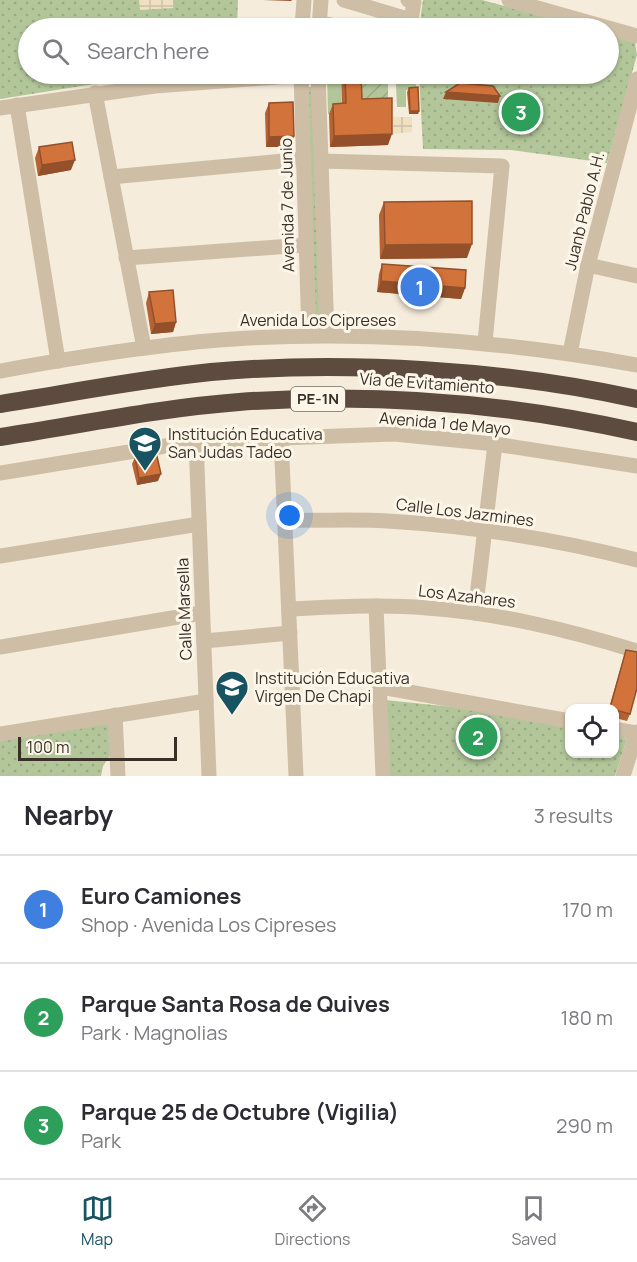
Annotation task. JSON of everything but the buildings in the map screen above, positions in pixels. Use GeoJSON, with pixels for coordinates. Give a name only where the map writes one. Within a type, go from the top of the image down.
{"type":"FeatureCollection","features":[{"type":"Feature","properties":{"kind":"highway","name":"Vía de Evitamiento"},"geometry":{"type":"LineString","coordinates":[[0,405],[213,372],[336,368],[487,376],[557,384],[637,399]]}},
{"type":"Feature","properties":{"kind":"highway","name":"Vía de Evitamiento"},"geometry":{"type":"LineString","coordinates":[[0,437],[238,402],[343,398],[485,405],[637,432]]}},
{"type":"Feature","properties":{"kind":"street"},"geometry":{"type":"LineString","coordinates":[[303,18],[304,0]]}},
{"type":"Feature","properties":{"kind":"street"},"geometry":{"type":"LineString","coordinates":[[320,18],[321,0]]}},
{"type":"Feature","properties":{"kind":"street"},"geometry":{"type":"LineString","coordinates":[[344,0],[404,18]]}},
{"type":"Feature","properties":{"kind":"street"},"geometry":{"type":"LineString","coordinates":[[408,0],[414,2],[411,18]]}},
{"type":"Feature","properties":{"kind":"street"},"geometry":{"type":"LineString","coordinates":[[509,0],[573,18]]}},
{"type":"Feature","properties":{"kind":"street"},"geometry":{"type":"LineString","coordinates":[[619,31],[637,36]]}},
{"type":"Feature","properties":{"kind":"street","name":"Juanb Pablo A.H."},"geometry":{"type":"LineString","coordinates":[[570,353],[588,265],[637,79]]}},
{"type":"Feature","properties":{"kind":"street"},"geometry":{"type":"LineString","coordinates":[[0,108],[95,93],[196,84]]}},
{"type":"Feature","properties":{"kind":"street","name":"Avenida 7 de Junio"},"geometry":{"type":"LineString","coordinates":[[308,84],[304,159],[309,336]]}},
{"type":"Feature","properties":{"kind":"street","name":"Avenida 7 de Junio"},"geometry":{"type":"LineString","coordinates":[[310,84],[321,161],[327,335]]}},
{"type":"Feature","properties":{"kind":"street"},"geometry":{"type":"LineString","coordinates":[[95,93],[144,348]]}},
{"type":"Feature","properties":{"kind":"street"},"geometry":{"type":"LineString","coordinates":[[17,105],[58,361]]}},
{"type":"Feature","properties":{"kind":"street"},"geometry":{"type":"LineString","coordinates":[[111,177],[304,159]]}},
{"type":"Feature","properties":{"kind":"street"},"geometry":{"type":"LineString","coordinates":[[321,161],[502,166],[485,342]]}},
{"type":"Feature","properties":{"kind":"street"},"geometry":{"type":"LineString","coordinates":[[126,258],[305,244]]}},
{"type":"Feature","properties":{"kind":"street"},"geometry":{"type":"LineString","coordinates":[[588,265],[637,276]]}},
{"type":"Feature","properties":{"kind":"street","name":"Avenida Los Cipreses"},"geometry":{"type":"LineString","coordinates":[[0,371],[144,348],[235,339],[327,335],[485,342],[570,353],[637,365]]}},
{"type":"Feature","properties":{"kind":"street","name":"Avenida 1 de Mayo"},"geometry":{"type":"LineString","coordinates":[[0,473],[196,441],[394,434],[495,444],[637,466]]}},
{"type":"Feature","properties":{"kind":"street"},"geometry":{"type":"LineString","coordinates":[[281,437],[296,776]]}},
{"type":"Feature","properties":{"kind":"street","name":"Calle Marsella"},"geometry":{"type":"LineString","coordinates":[[196,441],[209,776]]}},
{"type":"Feature","properties":{"kind":"street"},"geometry":{"type":"LineString","coordinates":[[475,613],[495,444]]}},
{"type":"Feature","properties":{"kind":"street","name":"Calle Los Jazmines"},"geometry":{"type":"LineString","coordinates":[[286,520],[386,521],[486,530],[583,546],[637,560]]}},
{"type":"Feature","properties":{"kind":"street"},"geometry":{"type":"LineString","coordinates":[[0,556],[199,524]]}},
{"type":"Feature","properties":{"kind":"street"},"geometry":{"type":"LineString","coordinates":[[376,606],[383,776]]}},
{"type":"Feature","properties":{"kind":"street","name":"Los Azahares"},"geometry":{"type":"LineString","coordinates":[[290,609],[376,606],[475,613],[568,630],[637,651]]}},
{"type":"Feature","properties":{"kind":"street"},"geometry":{"type":"LineString","coordinates":[[0,647],[202,613]]}},
{"type":"Feature","properties":{"kind":"street"},"geometry":{"type":"LineString","coordinates":[[204,641],[290,633]]}},
{"type":"Feature","properties":{"kind":"street"},"geometry":{"type":"LineString","coordinates":[[381,687],[565,720]]}},
{"type":"Feature","properties":{"kind":"street"},"geometry":{"type":"LineString","coordinates":[[0,734],[206,701]]}},
{"type":"Feature","properties":{"kind":"street"},"geometry":{"type":"LineString","coordinates":[[115,715],[118,776]]}},
{"type":"Feature","properties":{"kind":"street"},"geometry":{"type":"LineString","coordinates":[[619,730],[637,733],[623,776]]}},
{"type":"Feature","properties":{"kind":"green space"},"geometry":{"type":"Polygon","coordinates":[[[0,0],[238,0],[237,18],[18,18],[18,84],[94,84],[0,99],[0,0]]]}},
{"type":"Feature","properties":{"kind":"green space"},"geometry":{"type":"Polygon","coordinates":[[[423,0],[482,0],[549,18],[420,18],[423,0]]]}},
{"type":"Feature","properties":{"kind":"green space"},"geometry":{"type":"Polygon","coordinates":[[[619,38],[635,42],[637,55],[607,163],[511,150],[423,149],[420,84],[619,84],[619,38]]]}},
{"type":"Feature","properties":{"kind":"green space"},"geometry":{"type":"Polygon","coordinates":[[[327,84],[341,84],[342,114],[328,114],[327,84]]]}},
{"type":"Feature","properties":{"kind":"green space"},"geometry":{"type":"Polygon","coordinates":[[[359,84],[388,84],[388,107],[360,108],[359,84]]]}},
{"type":"Feature","properties":{"kind":"green space"},"geometry":{"type":"Polygon","coordinates":[[[396,84],[416,84],[416,90],[406,90],[406,107],[397,107],[396,84]]]}},
{"type":"Feature","properties":{"kind":"green space"},"geometry":{"type":"Polygon","coordinates":[[[306,87],[314,87],[323,321],[314,322],[306,87]]]}},
{"type":"Feature","properties":{"kind":"green space"},"geometry":{"type":"Polygon","coordinates":[[[385,700],[502,712],[565,726],[565,758],[619,758],[619,737],[627,739],[615,776],[388,776],[385,700]]]}},
{"type":"Feature","properties":{"kind":"green space"},"geometry":{"type":"Polygon","coordinates":[[[110,720],[112,753],[103,766],[101,776],[0,776],[0,740],[110,720]]]}},
{"type":"Feature","properties":{"kind":"shaded area"},"geometry":{"type":"Polygon","coordinates":[[[139,0],[173,0],[174,8],[140,10],[139,0]]]}},
{"type":"Feature","properties":{"kind":"shaded area"},"geometry":{"type":"Polygon","coordinates":[[[393,117],[412,117],[412,132],[393,134],[393,117]]]}},
{"type":"Feature","properties":{"kind":"place","name":"Parque 25 de Octubre (Vigilia)"},"geometry":{"type":"Point","coordinates":[521,112]}},
{"type":"Feature","properties":{"kind":"place","name":"Euro Camiones"},"geometry":{"type":"Point","coordinates":[420,287]}},
{"type":"Feature","properties":{"kind":"place","name":"Institución Educativa San Judas Tadeo"},"geometry":{"type":"Point","coordinates":[145,472]}},
{"type":"Feature","properties":{"kind":"place","name":"Institución Educativa Virgen De Chapi"},"geometry":{"type":"Point","coordinates":[232,716]}},
{"type":"Feature","properties":{"kind":"place","name":"Parque Santa Rosa de Quives"},"geometry":{"type":"Point","coordinates":[478,737]}}]}
